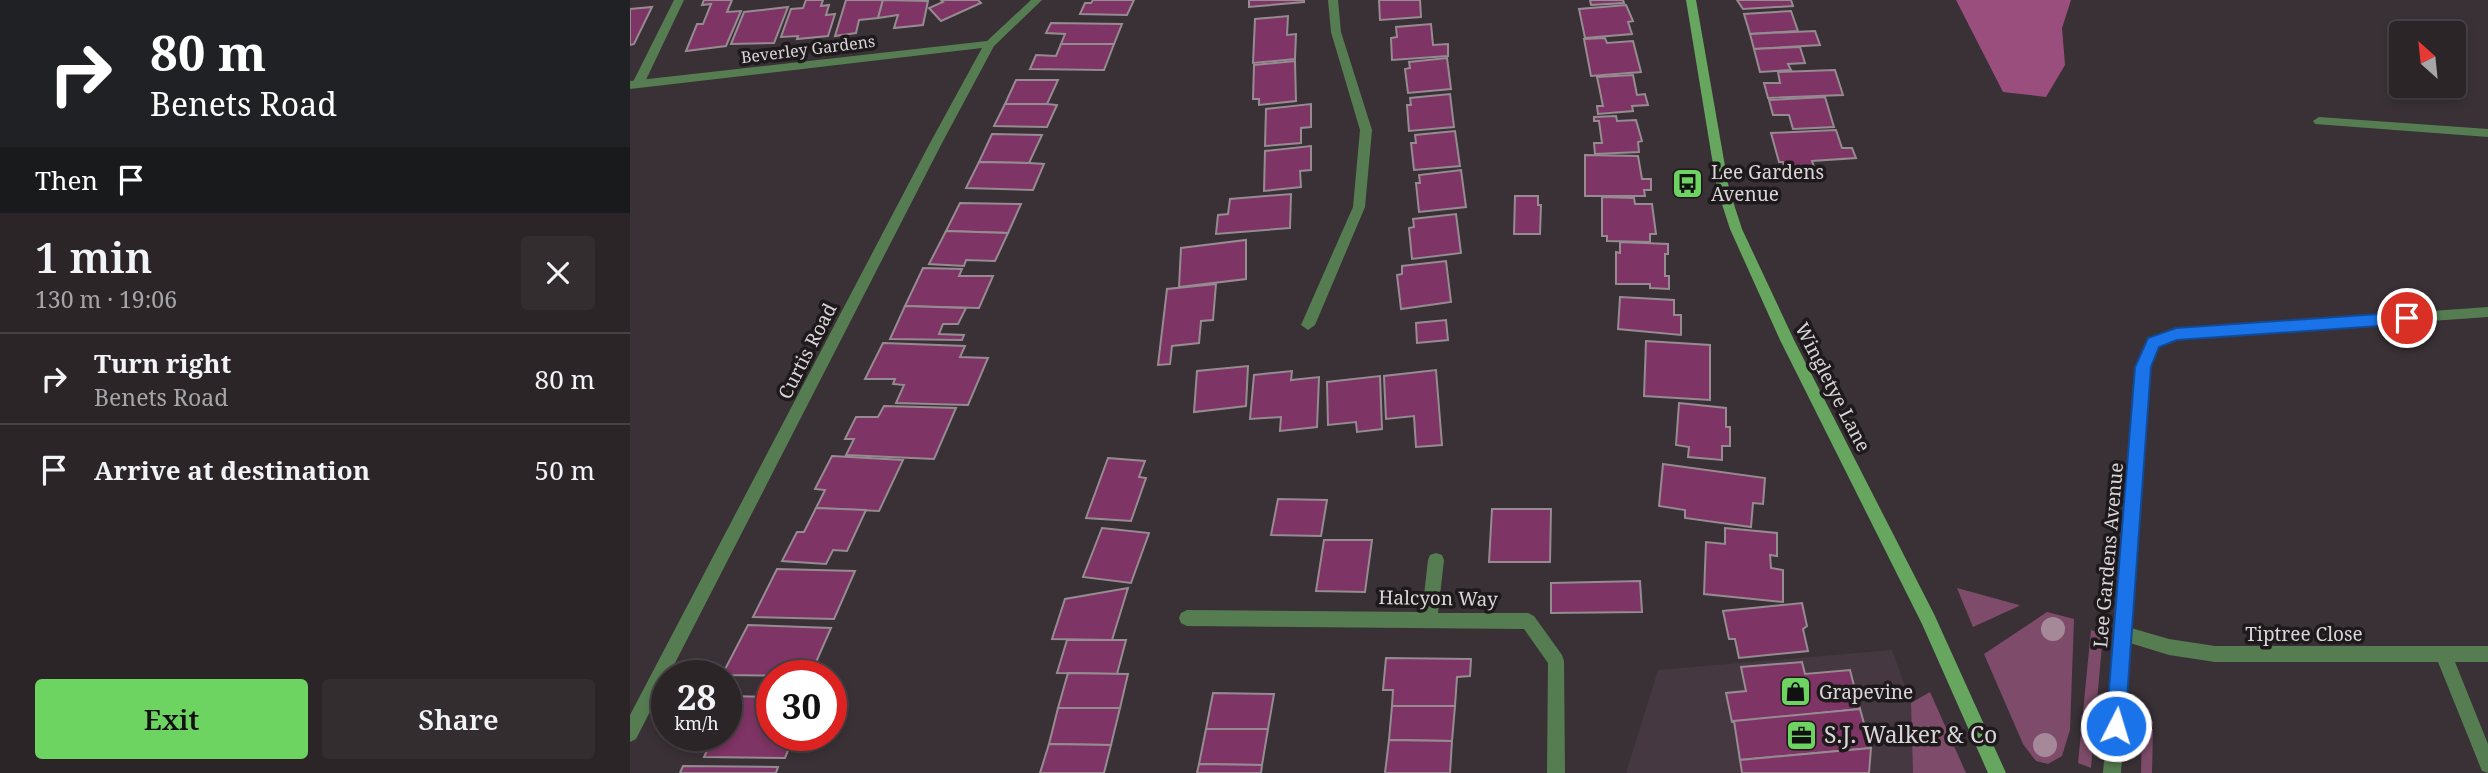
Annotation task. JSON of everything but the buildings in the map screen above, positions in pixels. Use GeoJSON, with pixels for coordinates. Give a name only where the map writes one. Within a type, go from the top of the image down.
{"type":"FeatureCollection","features":[{"type":"Feature","properties":{"kind":"street"},"geometry":{"type":"LineString","coordinates":[[634,85],[679,0]]}},
{"type":"Feature","properties":{"kind":"street","name":"Curtis Road"},"geometry":{"type":"LineString","coordinates":[[630,733],[990,44],[1037,0]]}},
{"type":"Feature","properties":{"kind":"street"},"geometry":{"type":"LineString","coordinates":[[1308,325],[1359,206],[1366,130],[1336,32],[1333,0]]}},
{"type":"Feature","properties":{"kind":"street","name":"Wingletye Lane"},"geometry":{"type":"LineString","coordinates":[[1692,0],[1723,189],[1736,229],[1787,340],[1928,619],[1997,773]]}},
{"type":"Feature","properties":{"kind":"street","name":"Beverley Gardens"},"geometry":{"type":"LineString","coordinates":[[634,85],[990,44]]}},
{"type":"Feature","properties":{"kind":"street"},"geometry":{"type":"LineString","coordinates":[[2319,121],[2488,133]]}},
{"type":"Feature","properties":{"kind":"street","name":"Lee Gardens Avenue"},"geometry":{"type":"LineString","coordinates":[[2112,773],[2143,367],[2153,343],[2176,334],[2488,312]]}},
{"type":"Feature","properties":{"kind":"street"},"geometry":{"type":"LineString","coordinates":[[1429,619],[1436,560]]}},
{"type":"Feature","properties":{"kind":"street","name":"Halcyon Way"},"geometry":{"type":"LineString","coordinates":[[1187,618],[1528,621],[1556,661],[1556,773]]}},
{"type":"Feature","properties":{"kind":"street","name":"Tiptree Close"},"geometry":{"type":"LineString","coordinates":[[2123,633],[2169,647],[2215,654],[2488,654]]}},
{"type":"Feature","properties":{"kind":"street"},"geometry":{"type":"LineString","coordinates":[[2444,656],[2488,765]]}},
{"type":"Feature","properties":{"kind":"shaded area"},"geometry":{"type":"Polygon","coordinates":[[[1956,0],[2071,0],[2062,28],[2065,65],[2046,97],[2003,92],[1956,0]]]}},
{"type":"Feature","properties":{"kind":"shaded area"},"geometry":{"type":"Polygon","coordinates":[[[1957,588],[2019,605],[2019,606],[1973,627],[1957,588]]]}},
{"type":"Feature","properties":{"kind":"shaded area"},"geometry":{"type":"Polygon","coordinates":[[[2047,612],[2074,619],[2070,730],[2062,756],[2048,764],[2036,761],[2023,744],[1984,654],[2047,612]]]}},
{"type":"Feature","properties":{"kind":"shaded area"},"geometry":{"type":"Polygon","coordinates":[[[2091,630],[2103,634],[2091,768],[2078,763],[2091,630]]]}},
{"type":"Feature","properties":{"kind":"shaded area"},"geometry":{"type":"Polygon","coordinates":[[[1892,650],[1911,703],[1913,773],[1626,773],[1658,670],[1892,650]]]}},
{"type":"Feature","properties":{"kind":"shaded area"},"geometry":{"type":"Polygon","coordinates":[[[1930,692],[1966,773],[1913,773],[1911,703],[1930,692]]]}},
{"type":"Feature","properties":{"kind":"shaded area"},"geometry":{"type":"Polygon","coordinates":[[[2142,726],[2153,729],[2152,773],[2141,773],[2142,726]]]}},
{"type":"Feature","properties":{"kind":"place","name":"Lee Gardens Avenue"},"geometry":{"type":"Point","coordinates":[1688,183]}},
{"type":"Feature","properties":{"kind":"place","name":"Grapevine"},"geometry":{"type":"Point","coordinates":[1796,692]}},
{"type":"Feature","properties":{"kind":"place","name":"S.J. Walker & Co"},"geometry":{"type":"Point","coordinates":[1801,735]}},
{"type":"Feature","properties":{"kind":"route"},"geometry":{"type":"LineString","coordinates":[[2116,726],[2132,543],[2143,367],[2153,343],[2176,334],[2407,318]]}}]}
